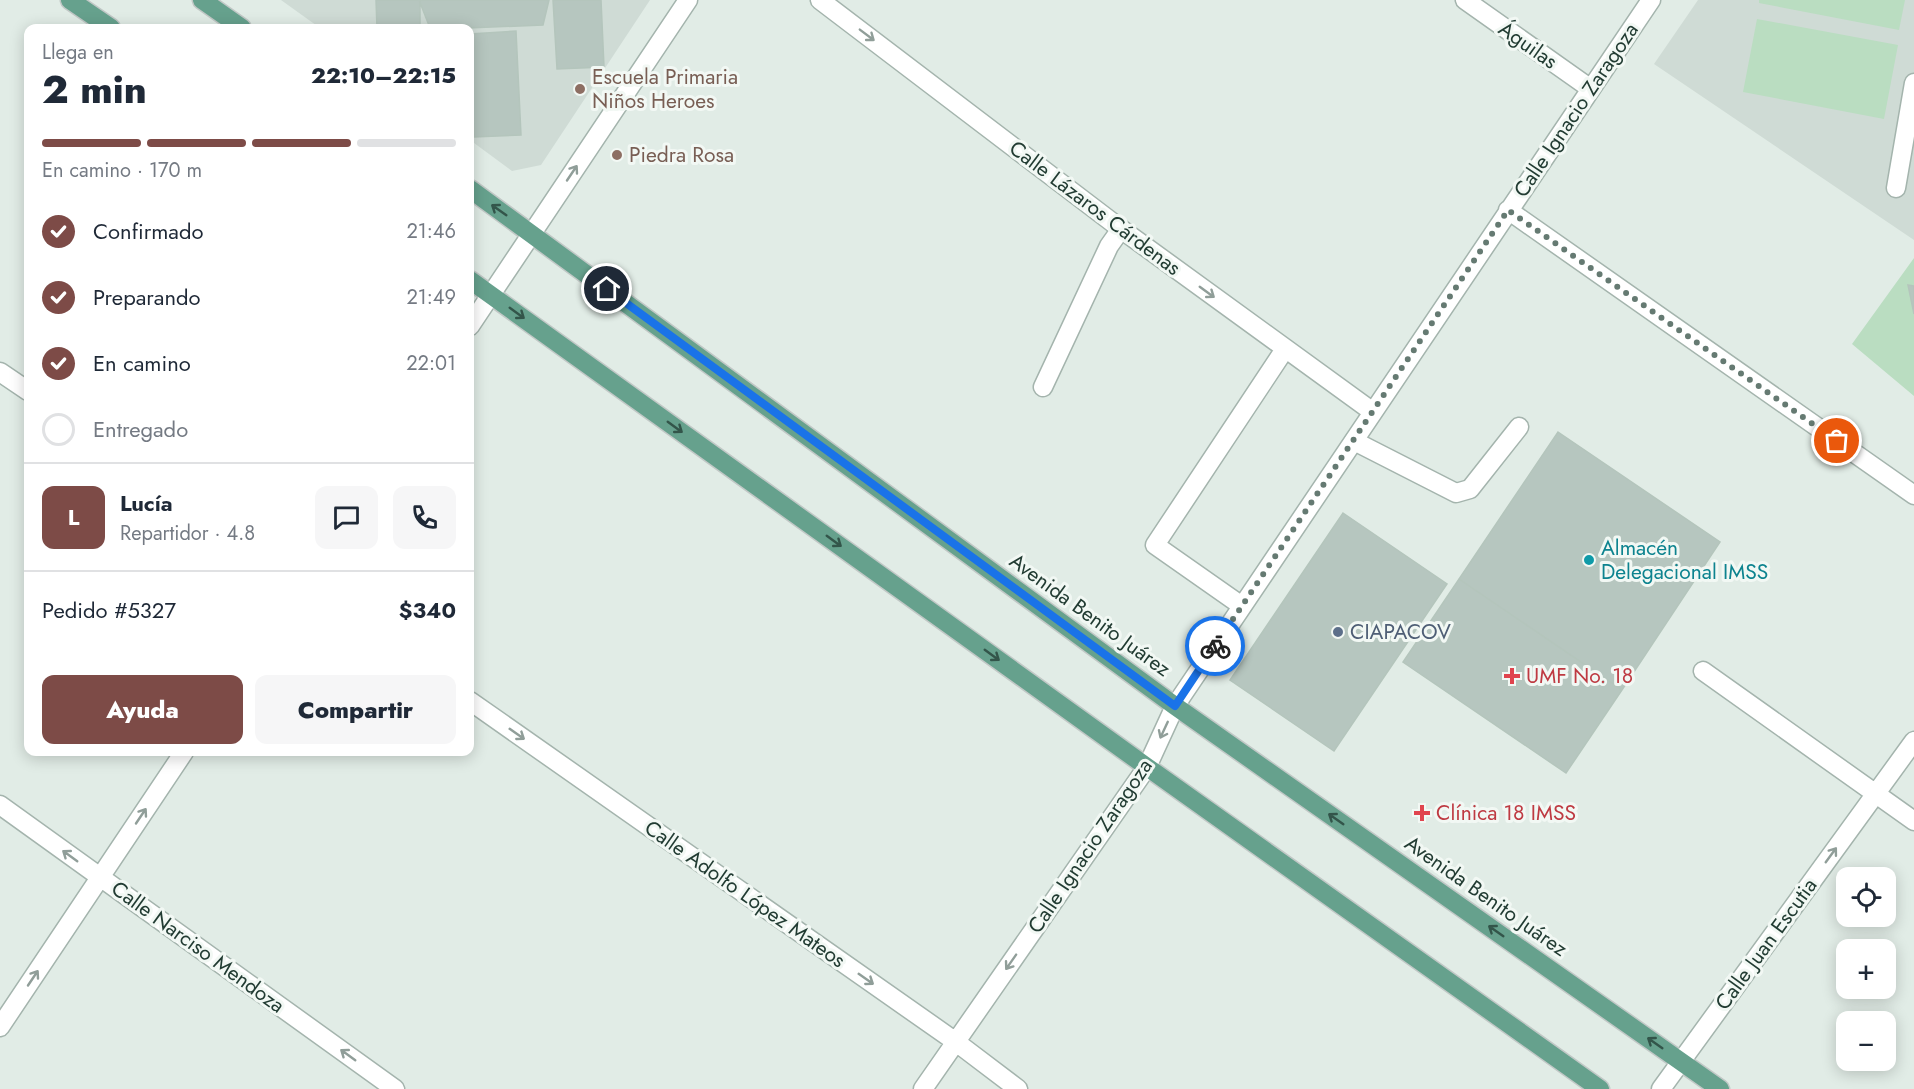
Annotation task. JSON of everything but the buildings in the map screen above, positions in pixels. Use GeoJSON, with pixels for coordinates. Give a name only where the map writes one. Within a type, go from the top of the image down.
{"type":"FeatureCollection","features":[{"type":"Feature","properties":{"kind":"main road"},"geometry":{"type":"LineString","coordinates":[[70,0],[105,24]]}},
{"type":"Feature","properties":{"kind":"main road"},"geometry":{"type":"LineString","coordinates":[[202,0],[236,24]]}},
{"type":"Feature","properties":{"kind":"main road","name":"Avenida Benito Juárez"},"geometry":{"type":"LineString","coordinates":[[474,192],[1175,706],[1720,1089]]}},
{"type":"Feature","properties":{"kind":"main road"},"geometry":{"type":"LineString","coordinates":[[474,283],[1599,1089]]}},
{"type":"Feature","properties":{"kind":"street"},"geometry":{"type":"LineString","coordinates":[[474,320],[688,0]]}},
{"type":"Feature","properties":{"kind":"street","name":"Calle Lázaros Cárdenas"},"geometry":{"type":"LineString","coordinates":[[820,0],[1121,229],[1373,412]]}},
{"type":"Feature","properties":{"kind":"street","name":"Águilas"},"geometry":{"type":"LineString","coordinates":[[1465,0],[1590,89]]}},
{"type":"Feature","properties":{"kind":"street","name":"Calle Ignacio Zaragoza"},"geometry":{"type":"LineString","coordinates":[[923,1089],[1147,767],[1175,706],[1650,0]]}},
{"type":"Feature","properties":{"kind":"street"},"geometry":{"type":"LineString","coordinates":[[1896,188],[1914,83]]}},
{"type":"Feature","properties":{"kind":"street"},"geometry":{"type":"LineString","coordinates":[[1508,210],[1914,495]]}},
{"type":"Feature","properties":{"kind":"street"},"geometry":{"type":"LineString","coordinates":[[1043,387],[1109,246],[1121,229]]}},
{"type":"Feature","properties":{"kind":"street"},"geometry":{"type":"LineString","coordinates":[[1242,606],[1155,545],[1286,349]]}},
{"type":"Feature","properties":{"kind":"street"},"geometry":{"type":"LineString","coordinates":[[0,372],[24,389]]}},
{"type":"Feature","properties":{"kind":"street"},"geometry":{"type":"LineString","coordinates":[[1354,441],[1456,493],[1470,489],[1519,427]]}},
{"type":"Feature","properties":{"kind":"street"},"geometry":{"type":"LineString","coordinates":[[1703,671],[1914,821]]}},
{"type":"Feature","properties":{"kind":"street","name":"Calle Adolfo López Mateos"},"geometry":{"type":"LineString","coordinates":[[474,704],[956,1042],[1018,1089]]}},
{"type":"Feature","properties":{"kind":"street","name":"Calle Juan Escutia"},"geometry":{"type":"LineString","coordinates":[[1661,1089],[1914,741]]}},
{"type":"Feature","properties":{"kind":"street"},"geometry":{"type":"LineString","coordinates":[[0,1027],[181,756]]}},
{"type":"Feature","properties":{"kind":"street","name":"Calle Narciso Mendoza"},"geometry":{"type":"LineString","coordinates":[[0,805],[396,1089]]}},
{"type":"Feature","properties":{"kind":"shaded area"},"geometry":{"type":"Polygon","coordinates":[[[281,0],[650,0],[541,165],[512,171],[474,143],[474,24],[314,24],[281,0]]]}},
{"type":"Feature","properties":{"kind":"shaded area"},"geometry":{"type":"Polygon","coordinates":[[[1698,0],[1914,0],[1914,240],[1654,64],[1698,0]]]}},
{"type":"Feature","properties":{"kind":"green space"},"geometry":{"type":"Polygon","coordinates":[[[1759,0],[1905,0],[1899,30],[1759,3],[1759,0]]]}},
{"type":"Feature","properties":{"kind":"green space"},"geometry":{"type":"Polygon","coordinates":[[[1757,19],[1898,45],[1884,119],[1743,92],[1757,19]]]}},
{"type":"Feature","properties":{"kind":"green space"},"geometry":{"type":"Polygon","coordinates":[[[1914,258],[1914,396],[1852,344],[1914,258]]]}},
{"type":"Feature","properties":{"kind":"way so far"},"geometry":{"type":"LineString","coordinates":[[1215,646],[1508,210],[1837,441]]}},
{"type":"Feature","properties":{"kind":"place","name":"Escuela Primaria Niños Heroes"},"geometry":{"type":"Point","coordinates":[580,89]}},
{"type":"Feature","properties":{"kind":"place","name":"Piedra Rosa"},"geometry":{"type":"Point","coordinates":[617,155]}},
{"type":"Feature","properties":{"kind":"place","name":"Almacén Delegacional IMSS"},"geometry":{"type":"Point","coordinates":[1589,560]}},
{"type":"Feature","properties":{"kind":"place","name":"CIAPACOV"},"geometry":{"type":"Point","coordinates":[1338,632]}},
{"type":"Feature","properties":{"kind":"place","name":"UMF No. 18"},"geometry":{"type":"Point","coordinates":[1512,676]}},
{"type":"Feature","properties":{"kind":"place","name":"Clínica 18 IMSS"},"geometry":{"type":"Point","coordinates":[1422,813]}},
{"type":"Feature","properties":{"kind":"route"},"geometry":{"type":"LineString","coordinates":[[607,289],[1175,706],[1215,646]]}}]}
